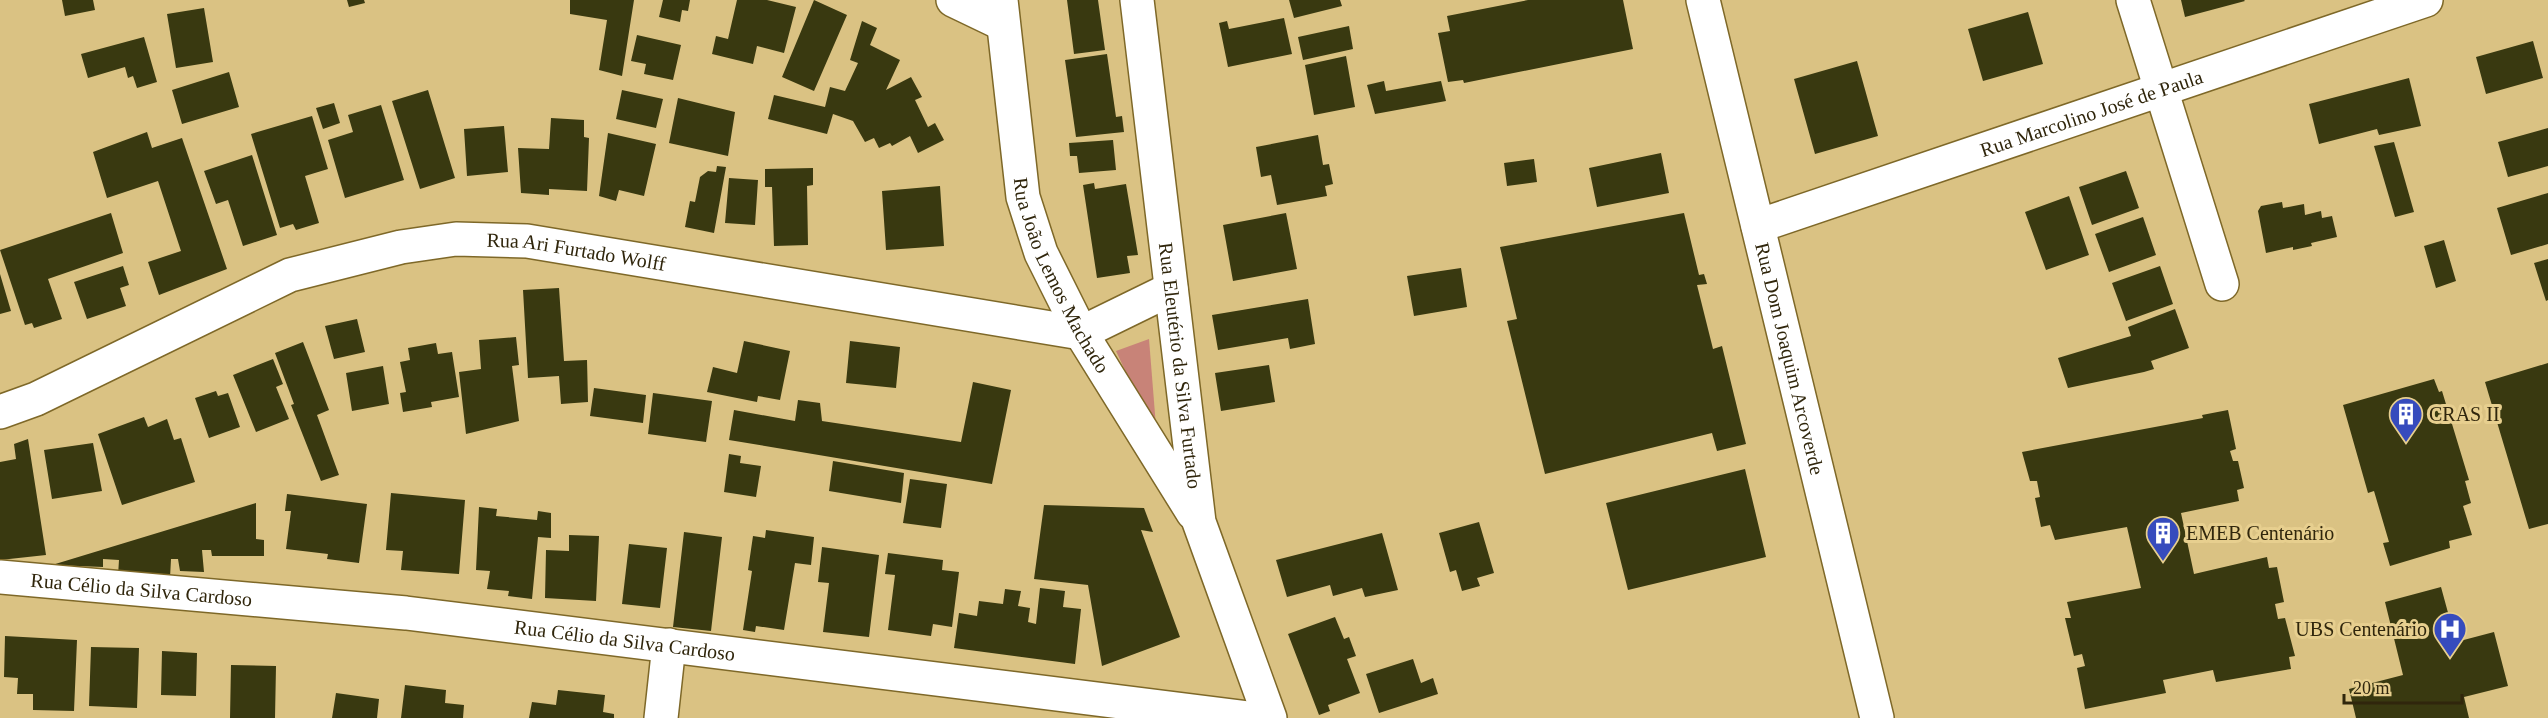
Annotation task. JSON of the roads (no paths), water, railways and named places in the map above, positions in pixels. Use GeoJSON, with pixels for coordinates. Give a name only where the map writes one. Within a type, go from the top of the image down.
{"type":"FeatureCollection","features":[{"type":"Feature","properties":{"kind":"street"},"geometry":{"type":"LineString","coordinates":[[952,0],[1002,12]]}},
{"type":"Feature","properties":{"kind":"street","name":"Rua Eleutério da Silva Furtado"},"geometry":{"type":"LineString","coordinates":[[1137,0],[1199,522],[1270,718]]}},
{"type":"Feature","properties":{"kind":"street","name":"Rua Dom Joaquim Arcoverde"},"geometry":{"type":"LineString","coordinates":[[1703,0],[1877,718]]}},
{"type":"Feature","properties":{"kind":"street"},"geometry":{"type":"LineString","coordinates":[[2133,0],[2222,284]]}},
{"type":"Feature","properties":{"kind":"street","name":"Rua Marcolino José de Paula"},"geometry":{"type":"LineString","coordinates":[[1758,226],[2426,0]]}},
{"type":"Feature","properties":{"kind":"street","name":"Rua João Lemos Machado"},"geometry":{"type":"LineString","coordinates":[[1002,12],[1023,196],[1041,253],[1081,333],[1199,522]]}},
{"type":"Feature","properties":{"kind":"street","name":"Rua Ari Furtado Wolff"},"geometry":{"type":"LineString","coordinates":[[0,412],[36,399],[290,275],[401,247],[456,239],[526,241],[1081,333]]}},
{"type":"Feature","properties":{"kind":"street"},"geometry":{"type":"LineString","coordinates":[[1081,333],[1171,289]]}},
{"type":"Feature","properties":{"kind":"street","name":"Rua Célio da Silva Cardoso"},"geometry":{"type":"LineString","coordinates":[[0,577],[406,613],[1249,718]]}},
{"type":"Feature","properties":{"kind":"street"},"geometry":{"type":"LineString","coordinates":[[661,718],[669,645]]}},
{"type":"Feature","properties":{"kind":"place","name":"CRAS II"},"geometry":{"type":"Point","coordinates":[2406,443]}},
{"type":"Feature","properties":{"kind":"place","name":"EMEB Centenário"},"geometry":{"type":"Point","coordinates":[2163,562]}},
{"type":"Feature","properties":{"kind":"place","name":"UBS Centenário"},"geometry":{"type":"Point","coordinates":[2450,658]}}]}
